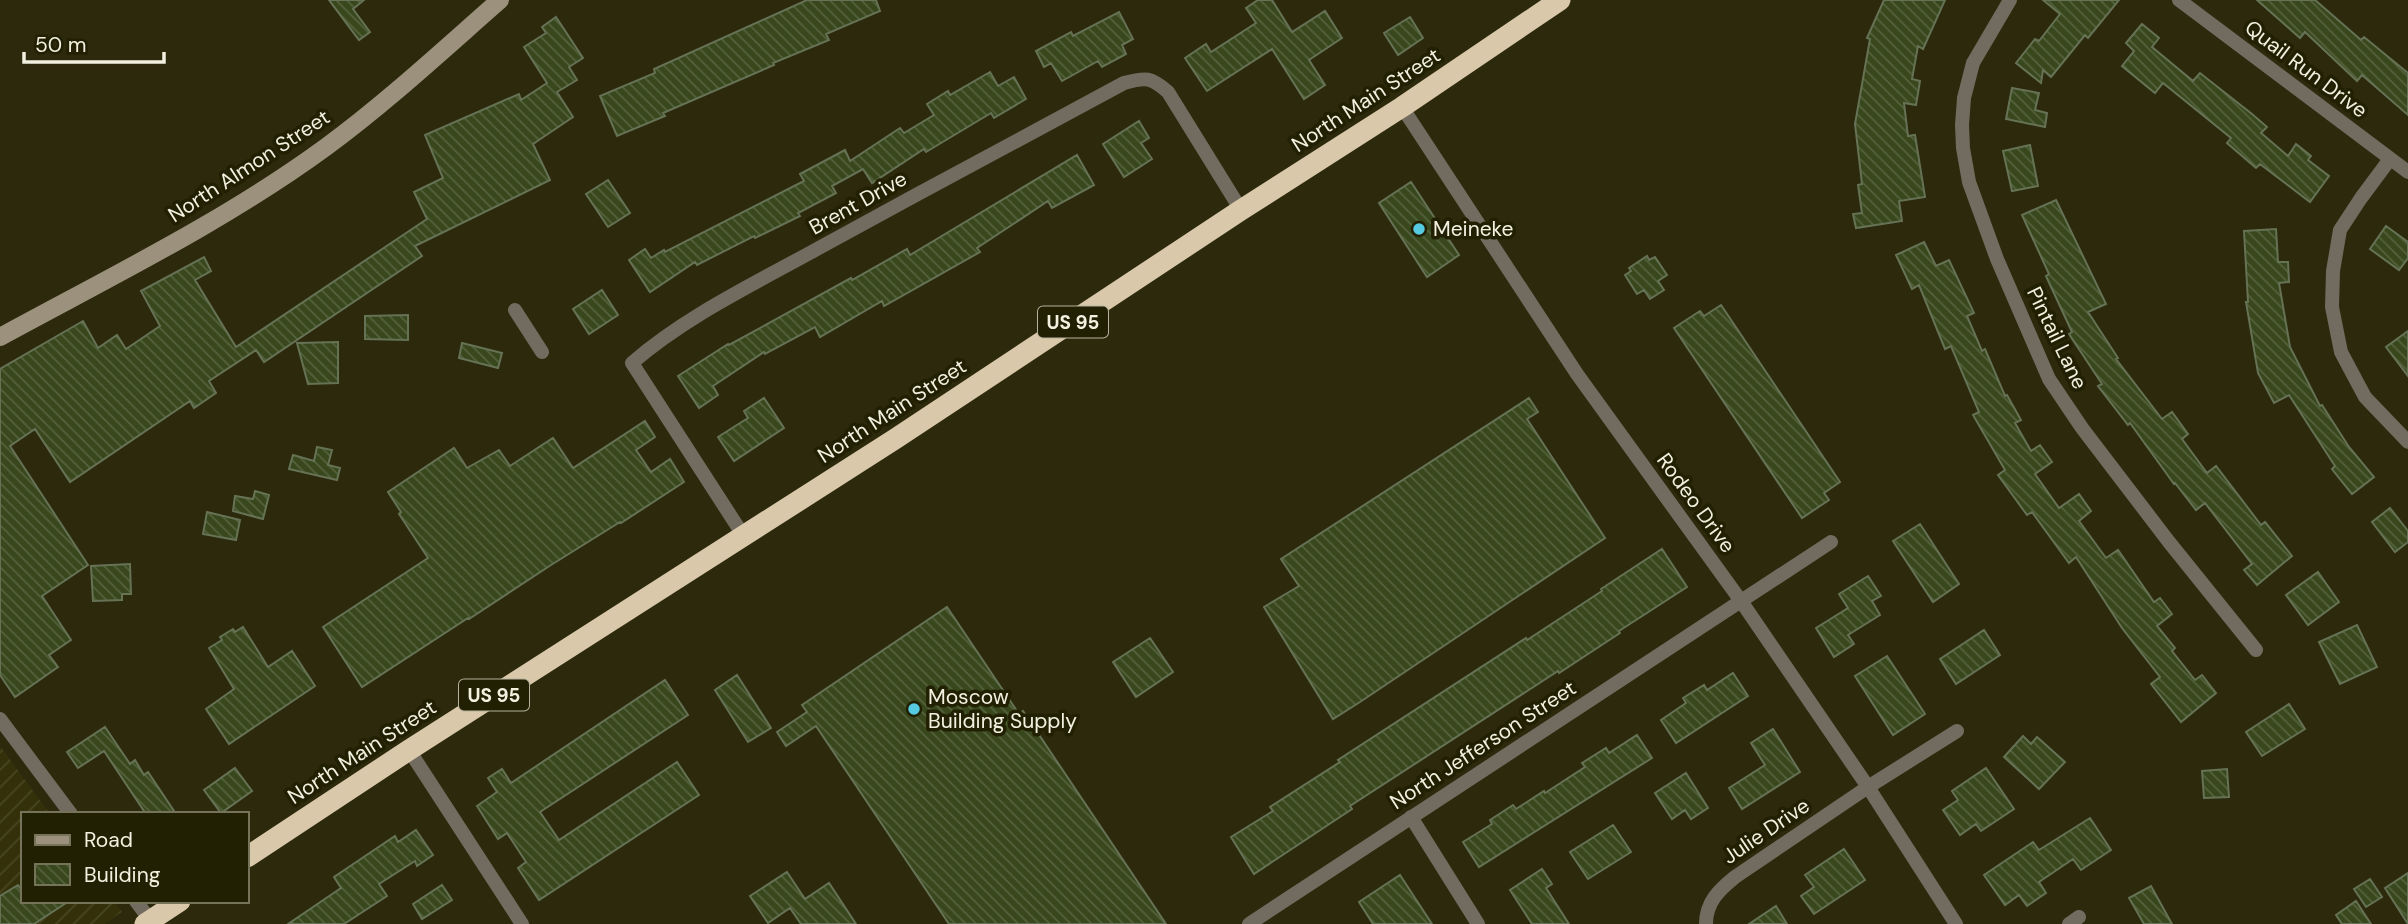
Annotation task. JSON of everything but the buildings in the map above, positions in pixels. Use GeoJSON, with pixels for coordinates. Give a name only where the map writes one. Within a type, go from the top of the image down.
{"type":"FeatureCollection","features":[{"type":"Feature","properties":{"kind":"highway","name":"North Main Street"},"geometry":{"type":"LineString","coordinates":[[248,856],[895,439],[1402,107],[1560,0]]}},
{"type":"Feature","properties":{"kind":"highway"},"geometry":{"type":"LineString","coordinates":[[150,923],[177,903]]}},
{"type":"Feature","properties":{"kind":"street","name":"North Almon Street"},"geometry":{"type":"LineString","coordinates":[[0,337],[177,240],[253,195],[324,148],[389,98],[500,0]]}},
{"type":"Feature","properties":{"kind":"street","name":"Pintail Lane"},"geometry":{"type":"LineString","coordinates":[[2010,0],[1973,64],[1964,98],[1962,125],[1962,148],[1969,182],[1997,259],[2049,379],[2082,428],[2169,542],[2256,650]]}},
{"type":"Feature","properties":{"kind":"street","name":"Quail Run Drive"},"geometry":{"type":"LineString","coordinates":[[2179,0],[2408,172]]}},
{"type":"Feature","properties":{"kind":"street","name":"Brent Drive"},"geometry":{"type":"LineString","coordinates":[[743,535],[632,363],[650,348],[727,299],[881,214],[1124,83],[1141,78],[1155,80],[1168,93],[1241,210]]}},
{"type":"Feature","properties":{"kind":"street","name":"Rodeo Drive"},"geometry":{"type":"LineString","coordinates":[[1402,107],[1577,374],[1741,601],[1868,787],[1955,924]]}},
{"type":"Feature","properties":{"kind":"street"},"geometry":{"type":"LineString","coordinates":[[2390,159],[2340,230],[2333,271],[2332,307],[2341,352],[2365,397],[2408,442]]}},
{"type":"Feature","properties":{"kind":"street"},"geometry":{"type":"LineString","coordinates":[[515,310],[542,352]]}},
{"type":"Feature","properties":{"kind":"street","name":"North Jefferson Street"},"geometry":{"type":"LineString","coordinates":[[1249,924],[1831,542]]}},
{"type":"Feature","properties":{"kind":"street"},"geometry":{"type":"LineString","coordinates":[[0,719],[70,812]]}},
{"type":"Feature","properties":{"kind":"street","name":"Julie Drive"},"geometry":{"type":"LineString","coordinates":[[1706,924],[1706,916],[1715,894],[1735,877],[1956,731]]}},
{"type":"Feature","properties":{"kind":"street"},"geometry":{"type":"LineString","coordinates":[[409,750],[522,924]]}},
{"type":"Feature","properties":{"kind":"street"},"geometry":{"type":"LineString","coordinates":[[1411,817],[1478,924]]}},
{"type":"Feature","properties":{"kind":"street"},"geometry":{"type":"LineString","coordinates":[[137,903],[150,923]]}},
{"type":"Feature","properties":{"kind":"shaded area"},"geometry":{"type":"Polygon","coordinates":[[[0,746],[49,812],[21,812],[21,903],[115,903],[122,912],[104,924],[0,924],[0,746]]]}},
{"type":"Feature","properties":{"kind":"place","name":"Meineke"},"geometry":{"type":"Point","coordinates":[1419,229]}},
{"type":"Feature","properties":{"kind":"place","name":"Moscow Building Supply"},"geometry":{"type":"Point","coordinates":[914,709]}}]}
